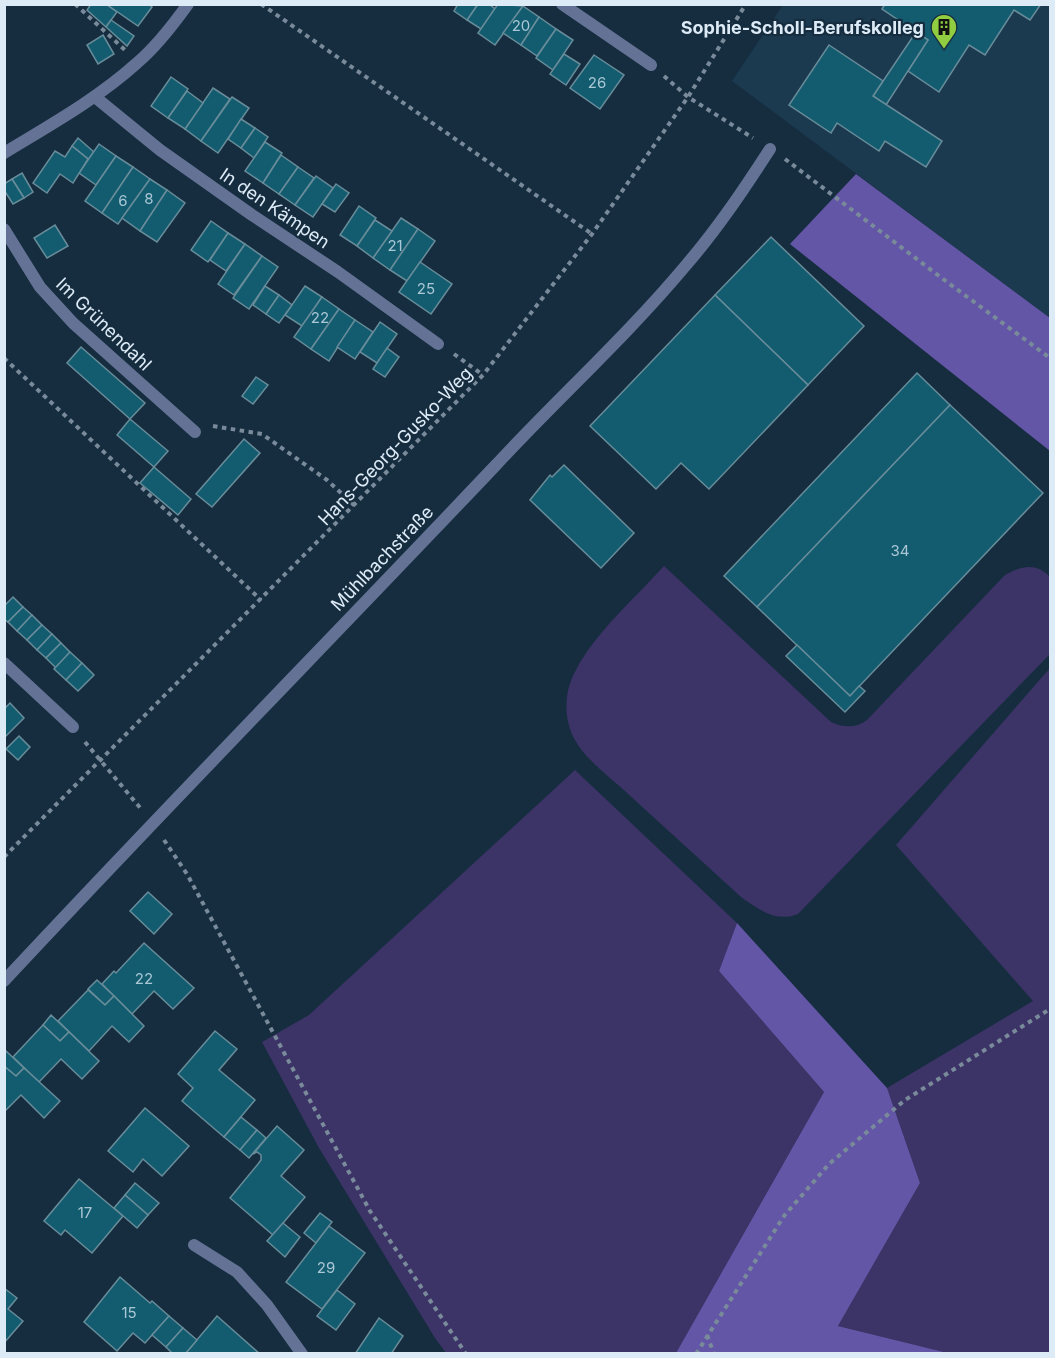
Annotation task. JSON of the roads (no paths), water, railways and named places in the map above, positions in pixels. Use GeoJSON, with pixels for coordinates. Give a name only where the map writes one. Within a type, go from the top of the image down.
{"type":"FeatureCollection","features":[{"type":"Feature","properties":{"kind":"street"},"geometry":{"type":"LineString","coordinates":[[4,153],[95,97],[139,62],[167,32],[188,4]]}},
{"type":"Feature","properties":{"kind":"street"},"geometry":{"type":"LineString","coordinates":[[562,4],[651,65]]}},
{"type":"Feature","properties":{"kind":"street","name":"In den Kämpen"},"geometry":{"type":"LineString","coordinates":[[95,97],[160,150],[338,272],[438,344]]}},
{"type":"Feature","properties":{"kind":"street","name":"Mühlbachstraße"},"geometry":{"type":"LineString","coordinates":[[4,981],[152,822],[534,424],[608,352],[686,266],[723,220],[770,149]]}},
{"type":"Feature","properties":{"kind":"street","name":"Im Grünendahl"},"geometry":{"type":"LineString","coordinates":[[4,229],[40,287],[73,323],[195,432]]}},
{"type":"Feature","properties":{"kind":"street"},"geometry":{"type":"LineString","coordinates":[[4,663],[73,727]]}},
{"type":"Feature","properties":{"kind":"street"},"geometry":{"type":"LineString","coordinates":[[194,1245],[237,1272],[267,1305],[302,1353]]}},
{"type":"Feature","properties":{"kind":"place","name":"Sophie-Scholl-Berufskolleg"},"geometry":{"type":"Point","coordinates":[944,50]}}]}
